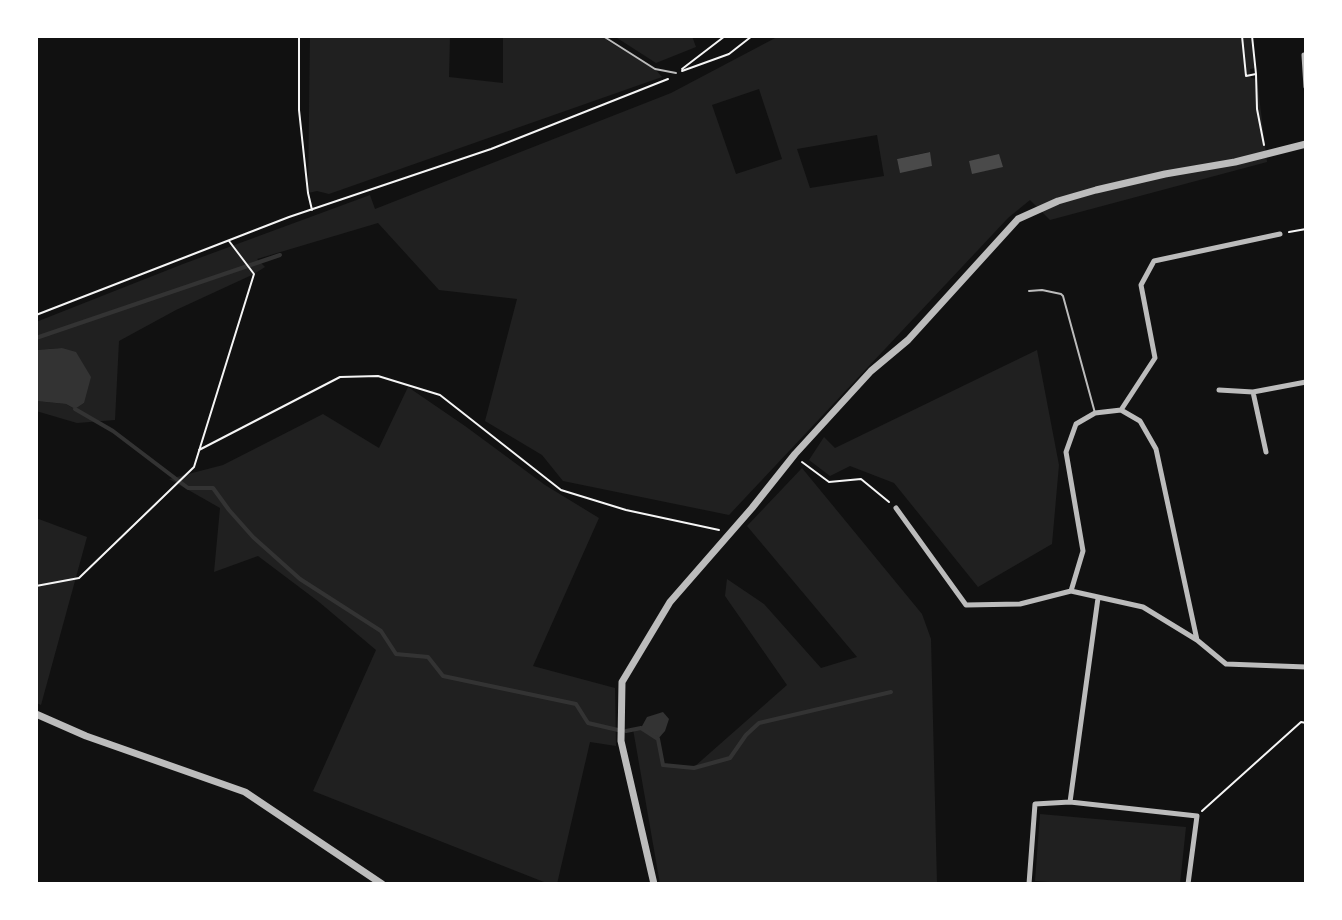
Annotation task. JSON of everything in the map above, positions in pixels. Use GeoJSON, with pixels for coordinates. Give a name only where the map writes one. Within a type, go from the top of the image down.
{"type":"FeatureCollection","features":[{"type":"Feature","properties":{"kind":"street"},"geometry":{"type":"LineString","coordinates":[[1304,55],[1306,87]]}},
{"type":"Feature","properties":{"kind":"street"},"geometry":{"type":"LineString","coordinates":[[654,884],[621,741],[622,682],[670,602],[795,454],[871,371],[908,340],[1018,219],[1058,201],[1096,190],[1165,174],[1235,162],[1306,144]]}},
{"type":"Feature","properties":{"kind":"street"},"geometry":{"type":"LineString","coordinates":[[1121,410],[1155,358],[1141,285],[1155,261],[1280,234]]}},
{"type":"Feature","properties":{"kind":"street"},"geometry":{"type":"LineString","coordinates":[[1219,390],[1253,392],[1306,382]]}},
{"type":"Feature","properties":{"kind":"street"},"geometry":{"type":"LineString","coordinates":[[1253,392],[1266,452]]}},
{"type":"Feature","properties":{"kind":"street"},"geometry":{"type":"LineString","coordinates":[[1071,591],[1083,551],[1066,452],[1076,424],[1095,413],[1121,410],[1140,421],[1155,449],[1197,640]]}},
{"type":"Feature","properties":{"kind":"street"},"geometry":{"type":"LineString","coordinates":[[896,508],[966,605],[1020,604],[1071,591],[1143,607],[1197,640],[1226,664],[1306,667]]}},
{"type":"Feature","properties":{"kind":"street"},"geometry":{"type":"LineString","coordinates":[[1070,802],[1098,598]]}},
{"type":"Feature","properties":{"kind":"street"},"geometry":{"type":"LineString","coordinates":[[36,714],[86,736],[245,792],[382,884]]}},
{"type":"Feature","properties":{"kind":"street"},"geometry":{"type":"LineString","coordinates":[[1029,884],[1035,804],[1070,802],[1197,816],[1188,884]]}},
{"type":"Feature","properties":{"kind":"lane"},"geometry":{"type":"LineString","coordinates":[[603,36],[655,69],[676,73]]}},
{"type":"Feature","properties":{"kind":"lane"},"geometry":{"type":"LineString","coordinates":[[1029,291],[1042,290],[1063,296],[1095,413]]}},
{"type":"Feature","properties":{"kind":"path"},"geometry":{"type":"LineString","coordinates":[[299,36],[299,110],[312,210]]}},
{"type":"Feature","properties":{"kind":"path"},"geometry":{"type":"LineString","coordinates":[[36,315],[312,210],[491,149],[666,81],[725,36]]}},
{"type":"Feature","properties":{"kind":"path"},"geometry":{"type":"LineString","coordinates":[[676,73],[729,54],[752,36]]}},
{"type":"Feature","properties":{"kind":"path"},"geometry":{"type":"LineString","coordinates":[[1242,36],[1246,76],[1256,74]]}},
{"type":"Feature","properties":{"kind":"path"},"geometry":{"type":"LineString","coordinates":[[1252,36],[1257,109],[1265,154]]}},
{"type":"Feature","properties":{"kind":"path"},"geometry":{"type":"LineString","coordinates":[[1280,234],[1306,229]]}},
{"type":"Feature","properties":{"kind":"path"},"geometry":{"type":"LineString","coordinates":[[36,586],[79,578],[194,467],[254,274],[229,241]]}},
{"type":"Feature","properties":{"kind":"path"},"geometry":{"type":"LineString","coordinates":[[200,450],[340,377],[378,376],[440,395],[561,490],[626,510],[731,532]]}},
{"type":"Feature","properties":{"kind":"path"},"geometry":{"type":"LineString","coordinates":[[795,454],[805,465],[829,482],[861,479],[896,508]]}},
{"type":"Feature","properties":{"kind":"path"},"geometry":{"type":"LineString","coordinates":[[1197,816],[1301,722],[1306,723]]}},
{"type":"Feature","properties":{"kind":"shaded area"},"geometry":{"type":"Polygon","coordinates":[[[310,36],[450,36],[449,77],[503,83],[503,36],[603,36],[655,69],[662,77],[329,194],[317,191],[308,193],[310,36]]]}},
{"type":"Feature","properties":{"kind":"shaded area"},"geometry":{"type":"Polygon","coordinates":[[[614,36],[692,36],[696,47],[656,63],[614,36]]]}},
{"type":"Feature","properties":{"kind":"shaded area"},"geometry":{"type":"Polygon","coordinates":[[[779,36],[1251,36],[1256,68],[1250,69],[1251,78],[1257,79],[1267,162],[1050,220],[1030,200],[1008,218],[729,515],[563,481],[542,455],[485,421],[517,299],[439,290],[378,223],[257,259],[265,267],[254,274],[176,310],[119,341],[115,420],[77,423],[36,411],[36,401],[66,404],[75,409],[84,403],[62,348],[36,350],[36,322],[183,264],[370,195],[375,209],[671,93],[779,36]],[[759,89],[712,105],[736,174],[782,159],[759,89]],[[877,135],[797,149],[810,188],[884,176],[877,135]],[[929,152],[897,159],[900,172],[932,166],[929,152]]]}},
{"type":"Feature","properties":{"kind":"shaded area"},"geometry":{"type":"Polygon","coordinates":[[[62,348],[76,352],[91,377],[84,403],[75,409],[66,404],[36,401],[36,350],[62,348]]]}},
{"type":"Feature","properties":{"kind":"shaded area"},"geometry":{"type":"Polygon","coordinates":[[[1037,350],[1059,465],[1052,544],[978,587],[894,483],[850,466],[830,476],[809,460],[824,437],[835,448],[1037,350]]]}},
{"type":"Feature","properties":{"kind":"shaded area"},"geometry":{"type":"Polygon","coordinates":[[[408,387],[545,485],[599,518],[533,666],[615,688],[616,746],[590,742],[557,884],[549,884],[313,791],[376,650],[319,602],[258,556],[214,572],[220,508],[169,479],[223,465],[323,414],[379,448],[408,387]]]}},
{"type":"Feature","properties":{"kind":"shaded area"},"geometry":{"type":"Polygon","coordinates":[[[802,468],[922,614],[931,639],[937,884],[660,884],[633,729],[641,728],[658,739],[663,765],[694,767],[787,685],[725,596],[727,579],[764,604],[821,668],[857,657],[747,526],[802,468]]]}},
{"type":"Feature","properties":{"kind":"shaded area"},"geometry":{"type":"Polygon","coordinates":[[[36,518],[87,537],[41,705],[36,703],[36,518]]]}},
{"type":"Feature","properties":{"kind":"shaded area"},"geometry":{"type":"Polygon","coordinates":[[[663,712],[669,719],[665,731],[658,739],[641,728],[647,717],[663,712]]]}},
{"type":"Feature","properties":{"kind":"shaded area"},"geometry":{"type":"Polygon","coordinates":[[[1040,814],[1186,827],[1180,884],[1078,884],[1035,881],[1040,814]]]}},
{"type":"Feature","properties":{"kind":"building"},"geometry":{"type":"Polygon","coordinates":[[[930,152],[932,166],[900,173],[897,159],[930,152]]]}},
{"type":"Feature","properties":{"kind":"building"},"geometry":{"type":"Polygon","coordinates":[[[999,154],[1003,167],[972,174],[969,161],[999,154]]]}},
{"type":"Feature","properties":{"kind":"waterway"},"geometry":{"type":"LineString","coordinates":[[36,338],[280,255]]}},
{"type":"Feature","properties":{"kind":"waterway"},"geometry":{"type":"LineString","coordinates":[[75,409],[113,431],[188,488],[213,488],[253,537],[300,579],[381,631],[396,654],[428,657],[443,676],[576,704],[588,723],[618,730]]}},
{"type":"Feature","properties":{"kind":"waterway"},"geometry":{"type":"LineString","coordinates":[[626,731],[641,728],[658,739],[663,765],[694,768],[730,758],[746,735],[759,723],[891,692]]}}]}
